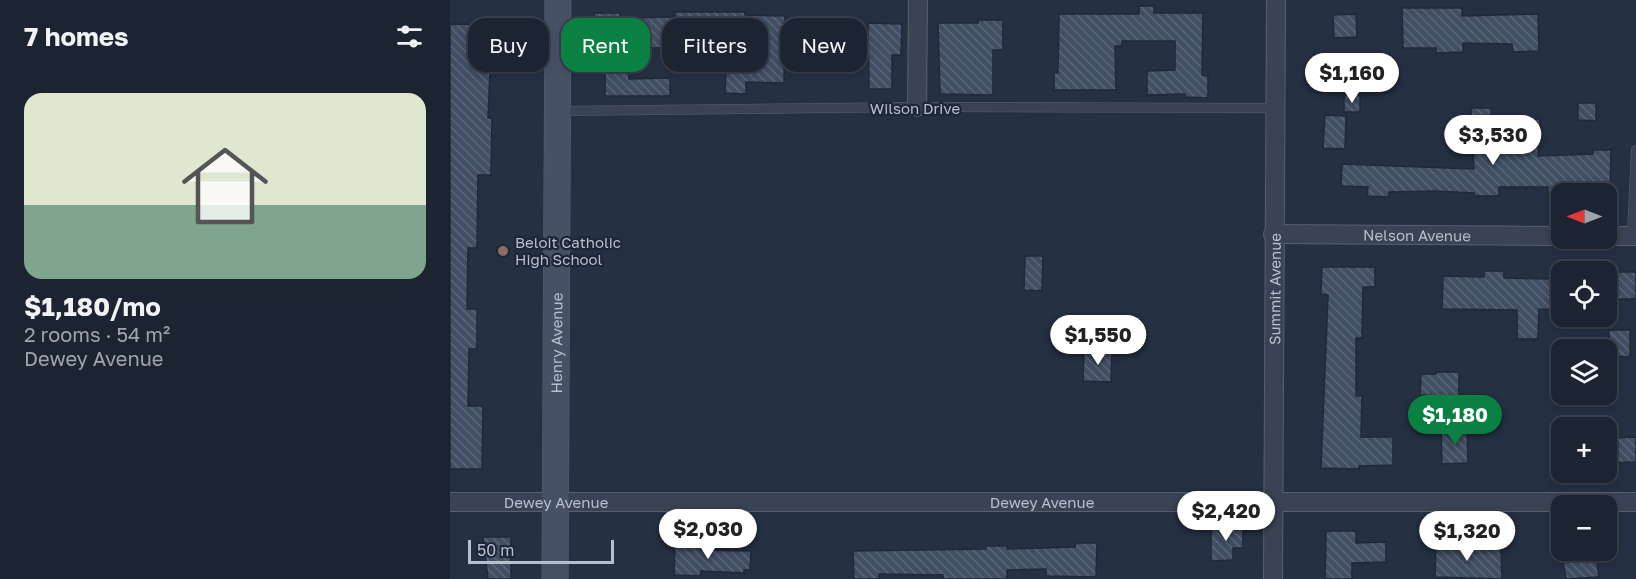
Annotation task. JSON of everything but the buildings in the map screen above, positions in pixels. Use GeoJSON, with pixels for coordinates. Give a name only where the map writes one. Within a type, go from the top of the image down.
{"type":"FeatureCollection","features":[{"type":"Feature","properties":{"kind":"street","name":"Henry Avenue"},"geometry":{"type":"LineString","coordinates":[[555,579],[558,0]]}},
{"type":"Feature","properties":{"kind":"street"},"geometry":{"type":"LineString","coordinates":[[917,107],[918,0]]}},
{"type":"Feature","properties":{"kind":"street","name":"Summit Avenue"},"geometry":{"type":"LineString","coordinates":[[1273,579],[1276,0]]}},
{"type":"Feature","properties":{"kind":"street","name":"Nelson Avenue"},"geometry":{"type":"LineString","coordinates":[[1273,234],[1551,236]]}},
{"type":"Feature","properties":{"kind":"street"},"geometry":{"type":"LineString","coordinates":[[1617,236],[1634,236]]}},
{"type":"Feature","properties":{"kind":"street","name":"Dewey Avenue"},"geometry":{"type":"LineString","coordinates":[[450,502],[1273,500],[1636,502]]}},
{"type":"Feature","properties":{"kind":"lane","name":"Wilson Drive"},"geometry":{"type":"LineString","coordinates":[[556,111],[917,107],[1274,108]]}},
{"type":"Feature","properties":{"kind":"lane"},"geometry":{"type":"LineString","coordinates":[[1634,236],[1636,150]]}},
{"type":"Feature","properties":{"kind":"place","name":"Beloit Catholic High School"},"geometry":{"type":"Point","coordinates":[503,251]}}]}
